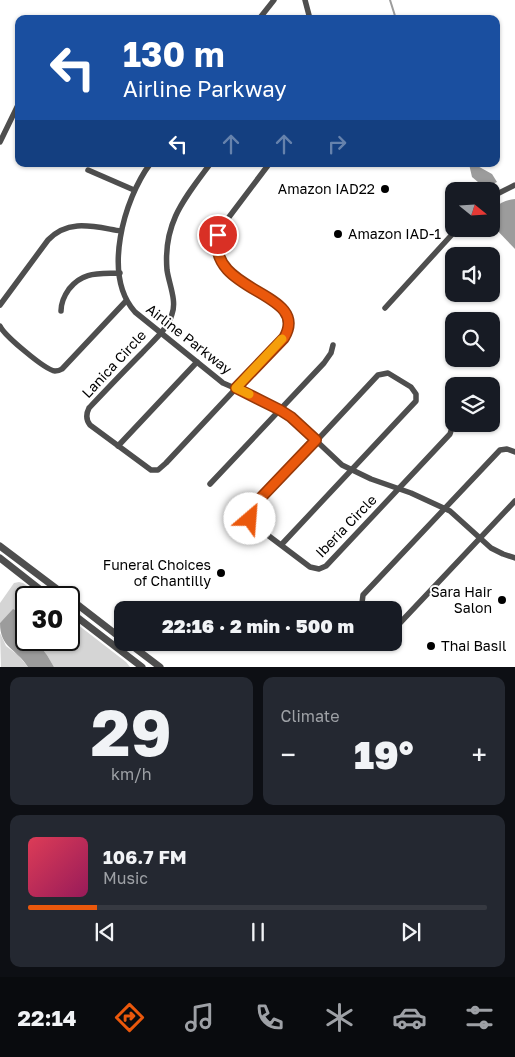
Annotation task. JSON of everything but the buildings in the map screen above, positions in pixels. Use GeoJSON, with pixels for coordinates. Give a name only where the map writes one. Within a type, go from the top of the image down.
{"type":"FeatureCollection","features":[{"type":"Feature","properties":{"kind":"street"},"geometry":{"type":"LineString","coordinates":[[263,15],[274,0]]}},
{"type":"Feature","properties":{"kind":"street"},"geometry":{"type":"LineString","coordinates":[[305,0],[309,15]]}},
{"type":"Feature","properties":{"kind":"street"},"geometry":{"type":"LineString","coordinates":[[0,142],[15,111]]}},
{"type":"Feature","properties":{"kind":"street","name":"Airline Parkway"},"geometry":{"type":"LineString","coordinates":[[148,167],[134,190],[121,231],[119,246],[120,281],[126,300],[140,317],[223,382],[291,417],[342,464],[371,479],[444,508],[456,515],[495,550],[515,558]]}},
{"type":"Feature","properties":{"kind":"street"},"geometry":{"type":"LineString","coordinates":[[160,333],[170,320],[174,305],[167,258],[170,232],[182,202],[208,167]]}},
{"type":"Feature","properties":{"kind":"street","name":"Lanica Circle"},"geometry":{"type":"LineString","coordinates":[[160,333],[88,410],[86,417],[88,422],[118,446],[149,469],[155,470],[160,469],[284,338],[288,329],[288,320],[282,307],[229,272],[220,261],[217,247],[221,228],[267,167]]}},
{"type":"Feature","properties":{"kind":"street"},"geometry":{"type":"LineString","coordinates":[[88,170],[134,190]]}},
{"type":"Feature","properties":{"kind":"street"},"geometry":{"type":"LineString","coordinates":[[500,192],[515,185]]}},
{"type":"Feature","properties":{"kind":"street"},"geometry":{"type":"LineString","coordinates":[[0,305],[48,240],[57,232],[78,225],[121,231]]}},
{"type":"Feature","properties":{"kind":"street"},"geometry":{"type":"LineString","coordinates":[[385,308],[449,238]]}},
{"type":"Feature","properties":{"kind":"street"},"geometry":{"type":"LineString","coordinates":[[61,311],[65,295],[79,279],[88,275],[120,273]]}},
{"type":"Feature","properties":{"kind":"street"},"geometry":{"type":"LineString","coordinates":[[0,326],[8,337],[35,358],[51,370],[59,371],[126,300]]}},
{"type":"Feature","properties":{"kind":"street"},"geometry":{"type":"LineString","coordinates":[[210,484],[328,358],[333,344]]}},
{"type":"Feature","properties":{"kind":"street"},"geometry":{"type":"LineString","coordinates":[[118,446],[197,362]]}},
{"type":"Feature","properties":{"kind":"street"},"geometry":{"type":"LineString","coordinates":[[282,544],[414,404],[416,394],[411,387],[388,373],[378,375],[316,440]]}},
{"type":"Feature","properties":{"kind":"street"},"geometry":{"type":"LineString","coordinates":[[398,489],[451,432]]}},
{"type":"Feature","properties":{"kind":"street","name":"Iberia Circle"},"geometry":{"type":"LineString","coordinates":[[316,440],[251,511],[250,519],[253,524],[310,567],[316,570],[322,568],[398,489]]}},
{"type":"Feature","properties":{"kind":"street"},"geometry":{"type":"LineString","coordinates":[[362,601],[363,594],[500,450],[507,449],[515,452]]}},
{"type":"Feature","properties":{"kind":"street"},"geometry":{"type":"LineString","coordinates":[[402,621],[515,501]]}},
{"type":"Feature","properties":{"kind":"street"},"geometry":{"type":"LineString","coordinates":[[0,546],[53,586]]}},
{"type":"Feature","properties":{"kind":"street"},"geometry":{"type":"LineString","coordinates":[[0,558],[36,586]]}},
{"type":"Feature","properties":{"kind":"street"},"geometry":{"type":"LineString","coordinates":[[80,607],[114,633]]}},
{"type":"Feature","properties":{"kind":"street"},"geometry":{"type":"LineString","coordinates":[[80,619],[142,667]]}},
{"type":"Feature","properties":{"kind":"street"},"geometry":{"type":"LineString","coordinates":[[127,655],[132,651]]}},
{"type":"Feature","properties":{"kind":"street"},"geometry":{"type":"LineString","coordinates":[[139,651],[160,667]]}},
{"type":"Feature","properties":{"kind":"shaded area"},"geometry":{"type":"Polygon","coordinates":[[[470,167],[479,167],[492,174],[497,182],[478,182],[472,177],[470,167]]]}},
{"type":"Feature","properties":{"kind":"shaded area"},"geometry":{"type":"Polygon","coordinates":[[[515,199],[515,249],[500,233],[500,204],[515,199]]]}},
{"type":"Feature","properties":{"kind":"shaded area"},"geometry":{"type":"Polygon","coordinates":[[[19,582],[27,586],[15,586],[15,610],[0,623],[0,603],[14,583],[19,582]]]}},
{"type":"Feature","properties":{"kind":"shaded area"},"geometry":{"type":"Polygon","coordinates":[[[13,609],[15,610],[15,651],[44,651],[54,667],[28,667],[6,643],[0,623],[13,609]]]}},
{"type":"Feature","properties":{"kind":"shaded area"},"geometry":{"type":"Polygon","coordinates":[[[80,626],[130,667],[54,667],[44,651],[80,651],[80,626]]]}},
{"type":"Feature","properties":{"kind":"shaded area"},"geometry":{"type":"Polygon","coordinates":[[[0,633],[6,646],[18,655],[28,667],[1,667],[0,633]]]}},
{"type":"Feature","properties":{"kind":"waterway"},"geometry":{"type":"LineString","coordinates":[[390,0],[395,15]]}},
{"type":"Feature","properties":{"kind":"slow traffic"},"geometry":{"type":"LineString","coordinates":[[249,394],[236,388],[282,339]]}},
{"type":"Feature","properties":{"kind":"place","name":"Amazon IAD22"},"geometry":{"type":"Point","coordinates":[385,189]}},
{"type":"Feature","properties":{"kind":"place","name":"Amazon IAD-1"},"geometry":{"type":"Point","coordinates":[338,234]}},
{"type":"Feature","properties":{"kind":"place","name":"Funeral Choices of Chantilly"},"geometry":{"type":"Point","coordinates":[221,573]}},
{"type":"Feature","properties":{"kind":"place","name":"Sara Hair Salon"},"geometry":{"type":"Point","coordinates":[502,600]}},
{"type":"Feature","properties":{"kind":"place","name":"Thai Basil"},"geometry":{"type":"Point","coordinates":[431,646]}},
{"type":"Feature","properties":{"kind":"route"},"geometry":{"type":"LineString","coordinates":[[218,235],[218,255],[225,268],[234,276],[280,305],[288,320],[288,329],[284,338],[236,388],[269,403],[291,417],[316,440],[252,507],[250,519]]}}]}
